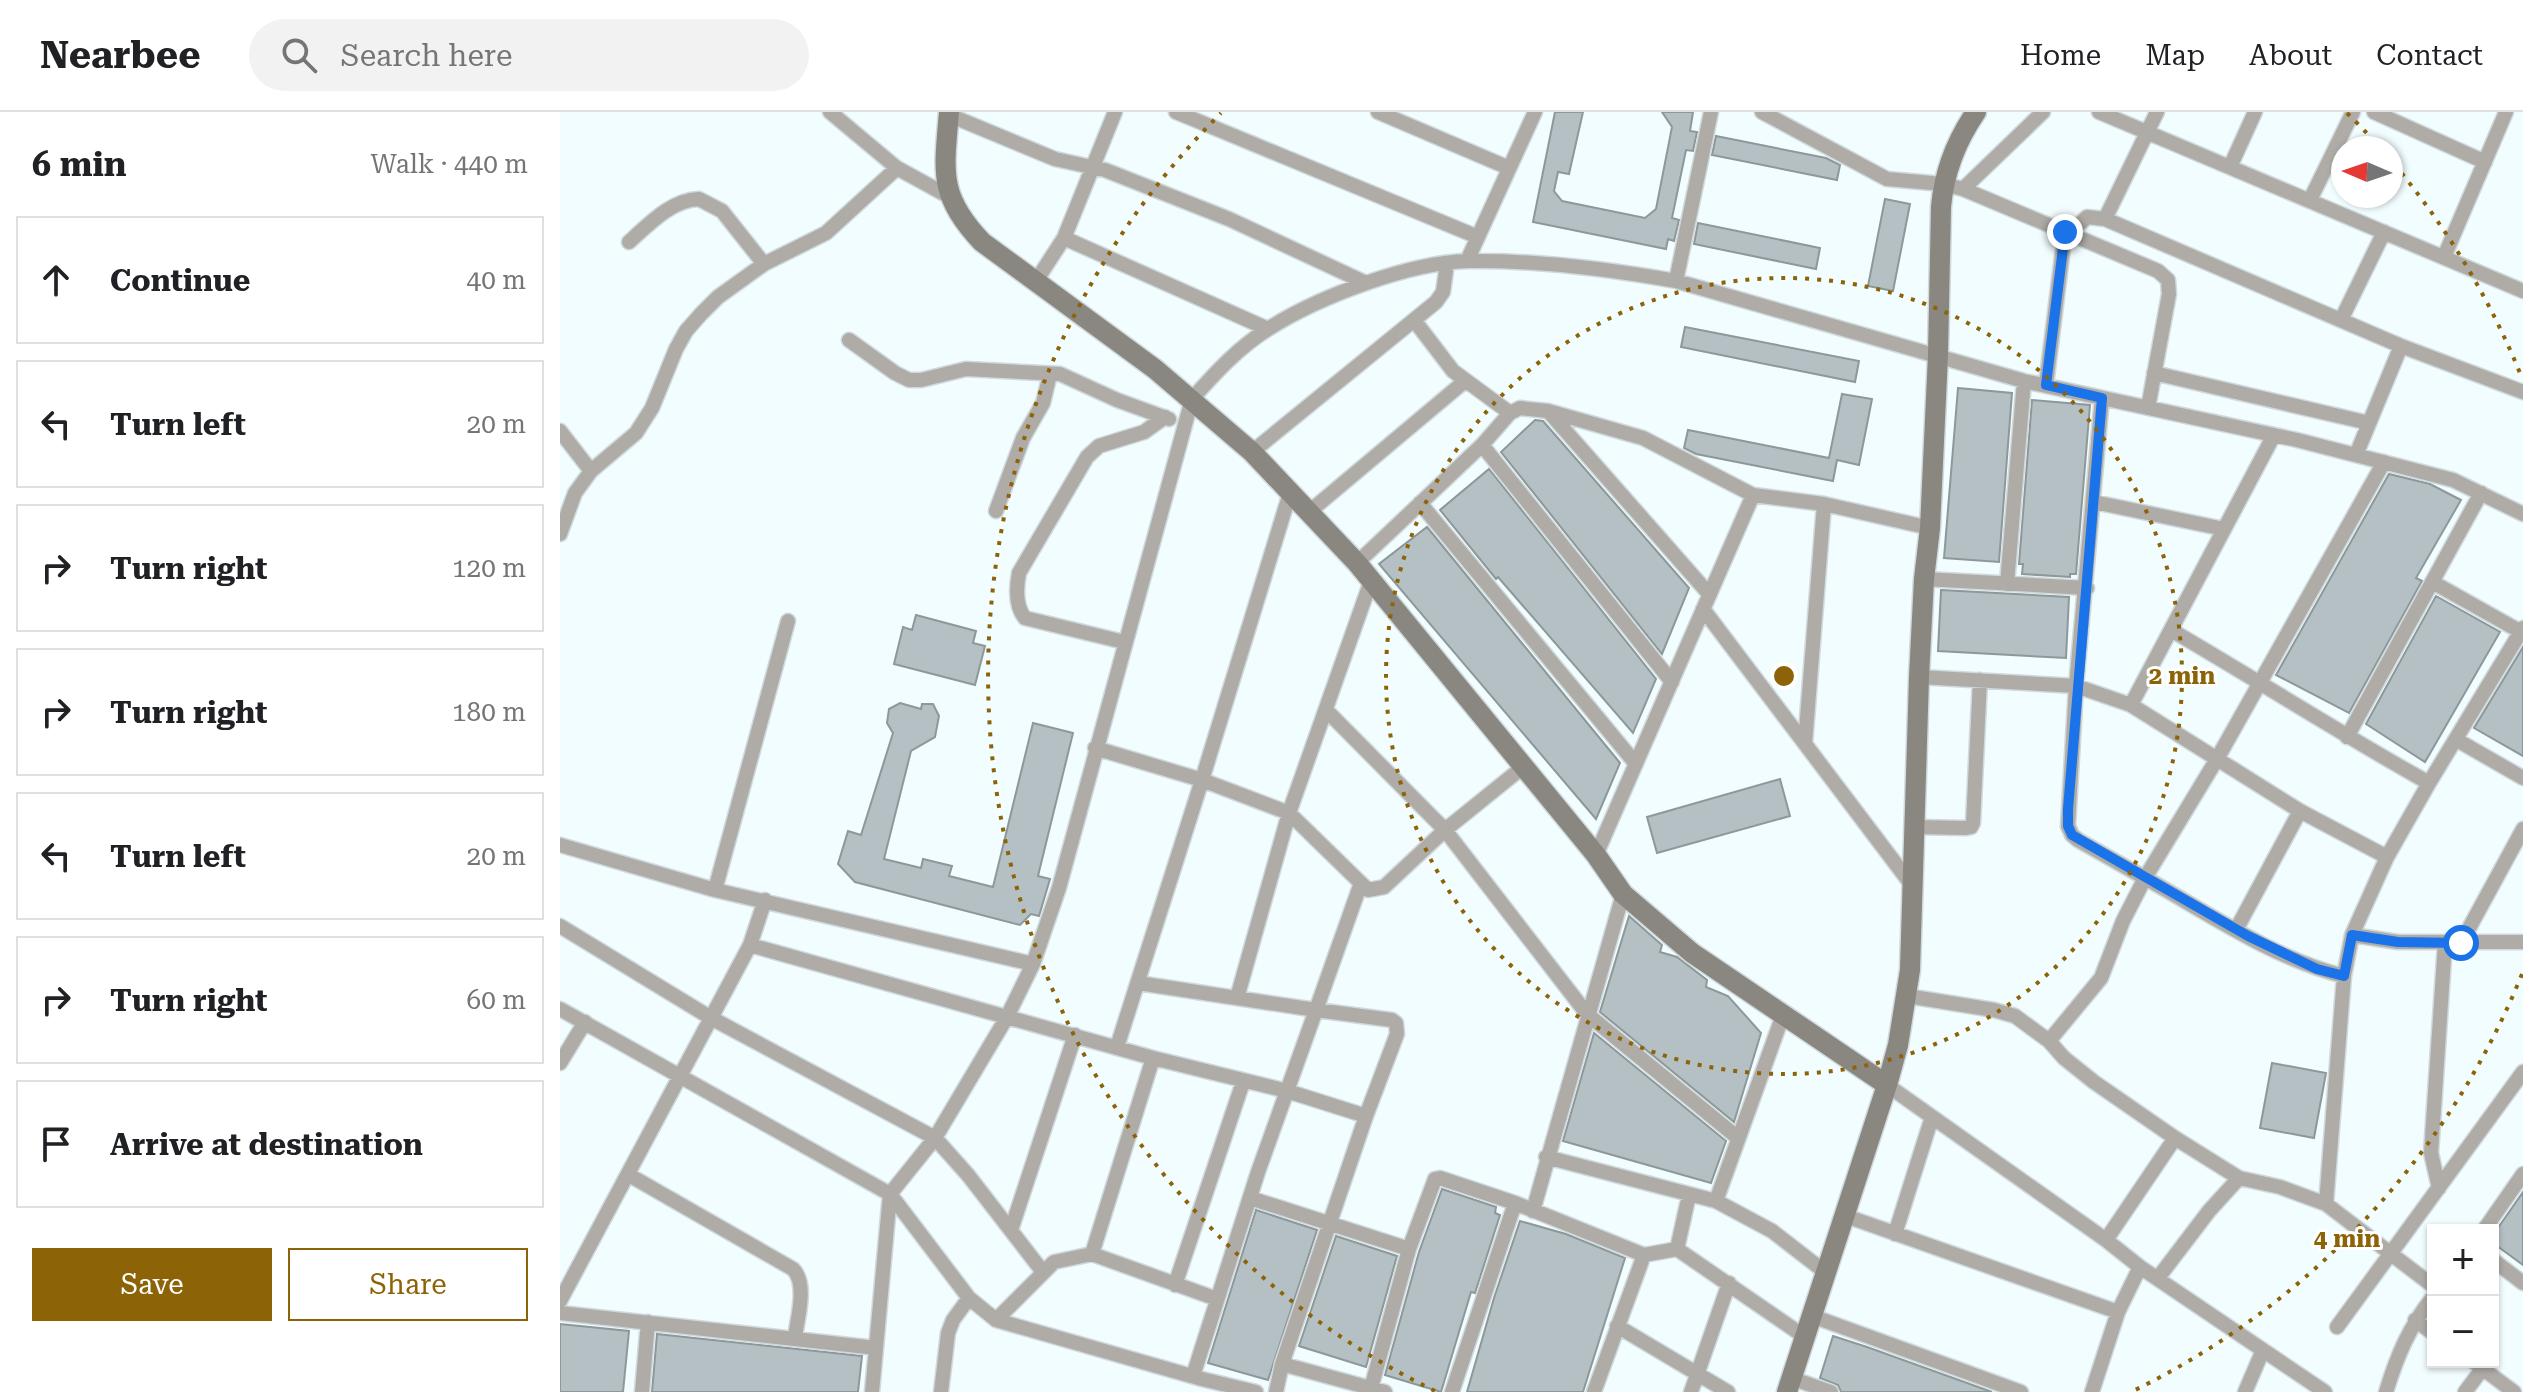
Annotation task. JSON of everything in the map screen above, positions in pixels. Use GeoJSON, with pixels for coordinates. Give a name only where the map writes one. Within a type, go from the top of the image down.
{"type":"FeatureCollection","features":[{"type":"Feature","properties":{"kind":"street"},"geometry":{"type":"LineString","coordinates":[[830,112],[897,168],[950,197]]}},
{"type":"Feature","properties":{"kind":"street"},"geometry":{"type":"LineString","coordinates":[[1036,281],[1064,238],[1115,112]]}},
{"type":"Feature","properties":{"kind":"street"},"geometry":{"type":"LineString","coordinates":[[1176,112],[1478,237]]}},
{"type":"Feature","properties":{"kind":"street"},"geometry":{"type":"LineString","coordinates":[[1378,112],[1509,168]]}},
{"type":"Feature","properties":{"kind":"street"},"geometry":{"type":"LineString","coordinates":[[1467,261],[1535,112]]}},
{"type":"Feature","properties":{"kind":"street"},"geometry":{"type":"LineString","coordinates":[[1676,281],[1711,112]]}},
{"type":"Feature","properties":{"kind":"street"},"geometry":{"type":"LineString","coordinates":[[1762,112],[1887,179],[1963,189],[2158,271],[2168,280],[2169,294],[2148,408]]}},
{"type":"Feature","properties":{"kind":"street"},"geometry":{"type":"LineString","coordinates":[[1831,1392],[1789,1385],[1887,1085],[1907,996],[1919,677],[1938,355],[1943,184],[1950,160],[1976,112]]}},
{"type":"Feature","properties":{"kind":"street"},"geometry":{"type":"LineString","coordinates":[[1963,189],[2043,112]]}},
{"type":"Feature","properties":{"kind":"street"},"geometry":{"type":"LineString","coordinates":[[2099,112],[2523,291]]}},
{"type":"Feature","properties":{"kind":"street"},"geometry":{"type":"LineString","coordinates":[[2105,219],[2157,112]]}},
{"type":"Feature","properties":{"kind":"street"},"geometry":{"type":"LineString","coordinates":[[2230,167],[2255,112]]}},
{"type":"Feature","properties":{"kind":"street"},"geometry":{"type":"LineString","coordinates":[[2310,200],[2353,112]]}},
{"type":"Feature","properties":{"kind":"street"},"geometry":{"type":"LineString","coordinates":[[2374,112],[2485,162]]}},
{"type":"Feature","properties":{"kind":"street"},"geometry":{"type":"LineString","coordinates":[[2444,257],[2506,112]]}},
{"type":"Feature","properties":{"kind":"street"},"geometry":{"type":"LineString","coordinates":[[1366,283],[1229,219],[1092,166],[1055,159],[949,113],[945,171],[950,197],[962,221],[982,242],[1192,399],[1252,452],[1357,563],[1596,855],[1623,894],[1692,953],[1887,1085],[2140,1267],[2325,1392]]}},
{"type":"Feature","properties":{"kind":"street"},"geometry":{"type":"LineString","coordinates":[[560,534],[575,493],[591,471],[636,433],[652,408],[686,331],[718,297],[764,264],[826,233],[897,168]]}},
{"type":"Feature","properties":{"kind":"street"},"geometry":{"type":"LineString","coordinates":[[629,242],[668,210],[699,199],[722,211],[764,264]]}},
{"type":"Feature","properties":{"kind":"street"},"geometry":{"type":"LineString","coordinates":[[2046,385],[2067,233],[2087,217],[2105,219],[2401,346],[2523,392]]}},
{"type":"Feature","properties":{"kind":"street"},"geometry":{"type":"LineString","coordinates":[[2341,320],[2384,232]]}},
{"type":"Feature","properties":{"kind":"street"},"geometry":{"type":"LineString","coordinates":[[1064,238],[1268,329]]}},
{"type":"Feature","properties":{"kind":"street"},"geometry":{"type":"LineString","coordinates":[[872,1392],[890,1194],[935,1138],[1007,1017],[1033,964],[1059,888],[1192,399],[1225,362],[1268,329],[1313,305],[1366,283],[1416,269],[1467,261],[1600,270],[1676,281],[2024,381],[2274,435],[2453,480],[2523,514]]}},
{"type":"Feature","properties":{"kind":"street"},"geometry":{"type":"LineString","coordinates":[[1252,452],[1436,302],[1443,292],[1447,264]]}},
{"type":"Feature","properties":{"kind":"street"},"geometry":{"type":"LineString","coordinates":[[1414,320],[1453,371],[1510,413]]}},
{"type":"Feature","properties":{"kind":"street"},"geometry":{"type":"LineString","coordinates":[[849,340],[909,380],[966,369],[1050,374],[1074,378],[1117,400],[1185,424]]}},
{"type":"Feature","properties":{"kind":"street"},"geometry":{"type":"LineString","coordinates":[[2356,455],[2401,346]]}},
{"type":"Feature","properties":{"kind":"street"},"geometry":{"type":"LineString","coordinates":[[2154,373],[2369,423]]}},
{"type":"Feature","properties":{"kind":"street"},"geometry":{"type":"LineString","coordinates":[[996,511],[1023,438],[1043,403],[1050,374]]}},
{"type":"Feature","properties":{"kind":"street"},"geometry":{"type":"LineString","coordinates":[[1309,512],[1465,381]]}},
{"type":"Feature","properties":{"kind":"street"},"geometry":{"type":"LineString","coordinates":[[2007,584],[2024,381]]}},
{"type":"Feature","properties":{"kind":"street"},"geometry":{"type":"LineString","coordinates":[[2102,398],[2076,686],[2068,826],[2078,840],[2145,878],[2317,969],[2344,976]]}},
{"type":"Feature","properties":{"kind":"street"},"geometry":{"type":"LineString","coordinates":[[1357,563],[1482,445],[1510,413],[1520,408],[1548,411],[1643,438],[1753,495],[1824,504],[1930,528]]}},
{"type":"Feature","properties":{"kind":"street"},"geometry":{"type":"LineString","coordinates":[[1548,411],[1709,594]]}},
{"type":"Feature","properties":{"kind":"street"},"geometry":{"type":"LineString","coordinates":[[1124,642],[1025,618],[1020,611],[1019,573],[1087,457],[1099,446],[1144,432],[1165,417]]}},
{"type":"Feature","properties":{"kind":"street"},"geometry":{"type":"LineString","coordinates":[[560,431],[591,471]]}},
{"type":"Feature","properties":{"kind":"street"},"geometry":{"type":"LineString","coordinates":[[2131,705],[2274,435]]}},
{"type":"Feature","properties":{"kind":"street"},"geometry":{"type":"LineString","coordinates":[[1482,445],[1672,682]]}},
{"type":"Feature","properties":{"kind":"street"},"geometry":{"type":"LineString","coordinates":[[2049,1041],[2101,978],[2123,921],[2145,878],[2217,759],[2384,462]]}},
{"type":"Feature","properties":{"kind":"street"},"geometry":{"type":"LineString","coordinates":[[1117,1047],[1290,493]]}},
{"type":"Feature","properties":{"kind":"street"},"geometry":{"type":"LineString","coordinates":[[2347,737],[2481,493]]}},
{"type":"Feature","properties":{"kind":"street"},"geometry":{"type":"LineString","coordinates":[[1596,855],[1753,495]]}},
{"type":"Feature","properties":{"kind":"street"},"geometry":{"type":"LineString","coordinates":[[2094,502],[2224,529]]}},
{"type":"Feature","properties":{"kind":"street"},"geometry":{"type":"LineString","coordinates":[[1420,503],[1636,764]]}},
{"type":"Feature","properties":{"kind":"street"},"geometry":{"type":"LineString","coordinates":[[1805,744],[1824,504]]}},
{"type":"Feature","properties":{"kind":"street"},"geometry":{"type":"LineString","coordinates":[[1924,579],[2087,588]]}},
{"type":"Feature","properties":{"kind":"street"},"geometry":{"type":"LineString","coordinates":[[1237,998],[1289,813],[1371,581]]}},
{"type":"Feature","properties":{"kind":"street"},"geometry":{"type":"LineString","coordinates":[[2326,1204],[2344,976],[2352,935],[2387,857],[2522,631],[2434,583]]}},
{"type":"Feature","properties":{"kind":"street"},"geometry":{"type":"LineString","coordinates":[[1703,609],[1911,884]]}},
{"type":"Feature","properties":{"kind":"street"},"geometry":{"type":"LineString","coordinates":[[715,890],[788,621]]}},
{"type":"Feature","properties":{"kind":"street"},"geometry":{"type":"LineString","coordinates":[[2171,630],[2429,783]]}},
{"type":"Feature","properties":{"kind":"street"},"geometry":{"type":"LineString","coordinates":[[1919,677],[2076,686],[2131,705],[2300,811],[2387,857]]}},
{"type":"Feature","properties":{"kind":"street"},"geometry":{"type":"LineString","coordinates":[[1914,827],[1966,828],[1973,823],[1980,680]]}},
{"type":"Feature","properties":{"kind":"street"},"geometry":{"type":"LineString","coordinates":[[1326,710],[1445,830],[1587,1014],[1738,1138]]}},
{"type":"Feature","properties":{"kind":"street"},"geometry":{"type":"LineString","coordinates":[[2457,740],[2523,778]]}},
{"type":"Feature","properties":{"kind":"street"},"geometry":{"type":"LineString","coordinates":[[1095,748],[1202,780],[1289,813],[1372,891],[1384,887],[1445,830],[1523,767]]}},
{"type":"Feature","properties":{"kind":"street"},"geometry":{"type":"LineString","coordinates":[[2237,928],[2300,811]]}},
{"type":"Feature","properties":{"kind":"street"},"geometry":{"type":"LineString","coordinates":[[2461,943],[2523,829]]}},
{"type":"Feature","properties":{"kind":"street"},"geometry":{"type":"LineString","coordinates":[[560,845],[715,890],[1033,964]]}},
{"type":"Feature","properties":{"kind":"street"},"geometry":{"type":"LineString","coordinates":[[1193,1376],[1250,1198],[1361,883]]}},
{"type":"Feature","properties":{"kind":"street"},"geometry":{"type":"LineString","coordinates":[[1533,1211],[1623,894]]}},
{"type":"Feature","properties":{"kind":"street"},"geometry":{"type":"LineString","coordinates":[[560,1301],[750,945],[765,900]]}},
{"type":"Feature","properties":{"kind":"street"},"geometry":{"type":"LineString","coordinates":[[560,926],[711,1018],[935,1138],[1043,1272]]}},
{"type":"Feature","properties":{"kind":"street"},"geometry":{"type":"LineString","coordinates":[[2352,935],[2398,942],[2523,942]]}},
{"type":"Feature","properties":{"kind":"street"},"geometry":{"type":"LineString","coordinates":[[2439,1188],[2431,1153],[2445,943]]}},
{"type":"Feature","properties":{"kind":"street"},"geometry":{"type":"LineString","coordinates":[[750,945],[1153,1058],[1287,1091],[1366,1116]]}},
{"type":"Feature","properties":{"kind":"street"},"geometry":{"type":"LineString","coordinates":[[1138,983],[1387,1019],[1396,1023],[1397,1034],[1282,1364],[1276,1392]]}},
{"type":"Feature","properties":{"kind":"street"},"geometry":{"type":"LineString","coordinates":[[1907,996],[2015,1016],[2049,1041],[2064,1058],[2094,1082],[2175,1138],[2239,1178],[2280,1187],[2326,1204],[2427,1281]]}},
{"type":"Feature","properties":{"kind":"street"},"geometry":{"type":"LineString","coordinates":[[560,1009],[890,1194],[969,1298],[996,1320],[1256,1392]]}},
{"type":"Feature","properties":{"kind":"street"},"geometry":{"type":"LineString","coordinates":[[1716,1201],[1783,1015]]}},
{"type":"Feature","properties":{"kind":"street"},"geometry":{"type":"LineString","coordinates":[[560,1063],[585,1022]]}},
{"type":"Feature","properties":{"kind":"street"},"geometry":{"type":"LineString","coordinates":[[1011,1230],[1075,1035]]}},
{"type":"Feature","properties":{"kind":"street"},"geometry":{"type":"LineString","coordinates":[[1092,1254],[1153,1058]]}},
{"type":"Feature","properties":{"kind":"street"},"geometry":{"type":"LineString","coordinates":[[2337,1327],[2523,1072]]}},
{"type":"Feature","properties":{"kind":"street"},"geometry":{"type":"LineString","coordinates":[[1175,1285],[1243,1082]]}},
{"type":"Feature","properties":{"kind":"street"},"geometry":{"type":"LineString","coordinates":[[1895,1234],[1932,1117]]}},
{"type":"Feature","properties":{"kind":"street"},"geometry":{"type":"LineString","coordinates":[[2106,1240],[2175,1138]]}},
{"type":"Feature","properties":{"kind":"street"},"geometry":{"type":"LineString","coordinates":[[1546,1157],[1716,1201],[1772,1231],[1825,1272]]}},
{"type":"Feature","properties":{"kind":"street"},"geometry":{"type":"LineString","coordinates":[[2488,1224],[2523,1174]]}},
{"type":"Feature","properties":{"kind":"street"},"geometry":{"type":"LineString","coordinates":[[629,1175],[793,1269],[800,1284],[795,1338]]}},
{"type":"Feature","properties":{"kind":"street"},"geometry":{"type":"LineString","coordinates":[[1282,1364],[1376,1391],[1409,1249],[1435,1179],[1440,1178],[1515,1203],[1644,1255],[1677,1249],[1805,1337]]}},
{"type":"Feature","properties":{"kind":"street"},"geometry":{"type":"LineString","coordinates":[[2158,1278],[2209,1211],[2239,1178]]}},
{"type":"Feature","properties":{"kind":"street"},"geometry":{"type":"LineString","coordinates":[[1677,1249],[1689,1195]]}},
{"type":"Feature","properties":{"kind":"street"},"geometry":{"type":"LineString","coordinates":[[1250,1198],[1409,1249]]}},
{"type":"Feature","properties":{"kind":"street"},"geometry":{"type":"LineString","coordinates":[[1452,1392],[1515,1203]]}},
{"type":"Feature","properties":{"kind":"street"},"geometry":{"type":"LineString","coordinates":[[1843,1215],[2118,1312]]}},
{"type":"Feature","properties":{"kind":"street"},"geometry":{"type":"LineString","coordinates":[[996,1320],[1054,1262],[1092,1254],[1217,1299]]}},
{"type":"Feature","properties":{"kind":"street"},"geometry":{"type":"LineString","coordinates":[[1594,1392],[1644,1255]]}},
{"type":"Feature","properties":{"kind":"street"},"geometry":{"type":"LineString","coordinates":[[2499,1265],[2523,1283]]}},
{"type":"Feature","properties":{"kind":"street"},"geometry":{"type":"LineString","coordinates":[[2092,1392],[2118,1312],[2140,1267]]}},
{"type":"Feature","properties":{"kind":"street"},"geometry":{"type":"LineString","coordinates":[[1691,1392],[1729,1283]]}},
{"type":"Feature","properties":{"kind":"street"},"geometry":{"type":"LineString","coordinates":[[941,1392],[948,1333],[953,1320],[969,1298]]}},
{"type":"Feature","properties":{"kind":"street"},"geometry":{"type":"LineString","coordinates":[[2386,1392],[2395,1359],[2415,1320],[2427,1305]]}},
{"type":"Feature","properties":{"kind":"street"},"geometry":{"type":"LineString","coordinates":[[560,1313],[876,1348]]}},
{"type":"Feature","properties":{"kind":"street"},"geometry":{"type":"LineString","coordinates":[[1812,1316],[2021,1392]]}},
{"type":"Feature","properties":{"kind":"street"},"geometry":{"type":"LineString","coordinates":[[2415,1320],[2427,1329]]}},
{"type":"Feature","properties":{"kind":"street"},"geometry":{"type":"LineString","coordinates":[[642,1392],[648,1322]]}},
{"type":"Feature","properties":{"kind":"street"},"geometry":{"type":"LineString","coordinates":[[1617,1326],[1728,1392]]}},
{"type":"Feature","properties":{"kind":"street"},"geometry":{"type":"LineString","coordinates":[[2245,1392],[2263,1350]]}},
{"type":"Feature","properties":{"kind":"street"},"geometry":{"type":"LineString","coordinates":[[2465,1392],[2477,1368]]}},
{"type":"Feature","properties":{"kind":"street"},"geometry":{"type":"LineString","coordinates":[[2482,1368],[2514,1392]]}},
{"type":"Feature","properties":{"kind":"building"},"geometry":{"type":"Polygon","coordinates":[[[1555,112],[1583,112],[1569,174],[1558,172],[1554,191],[1562,201],[1645,218],[1656,209],[1672,127],[1662,112],[1693,112],[1690,131],[1697,132],[1693,151],[1686,150],[1672,218],[1679,220],[1674,241],[1668,239],[1666,249],[1533,222],[1555,112]]]}},
{"type":"Feature","properties":{"kind":"building"},"geometry":{"type":"Polygon","coordinates":[[[1716,136],[1826,158],[1840,165],[1837,180],[1712,155],[1716,136]]]}},
{"type":"Feature","properties":{"kind":"building"},"geometry":{"type":"Polygon","coordinates":[[[1885,199],[1910,204],[1893,291],[1868,286],[1885,199]]]}},
{"type":"Feature","properties":{"kind":"building"},"geometry":{"type":"Polygon","coordinates":[[[1698,223],[1820,248],[1816,269],[1694,244],[1698,223]]]}},
{"type":"Feature","properties":{"kind":"building"},"geometry":{"type":"Polygon","coordinates":[[[1685,327],[1859,361],[1855,382],[1681,347],[1685,327]]]}},
{"type":"Feature","properties":{"kind":"building"},"geometry":{"type":"Polygon","coordinates":[[[1958,388],[2012,393],[1999,562],[1944,558],[1958,388]]]}},
{"type":"Feature","properties":{"kind":"building"},"geometry":{"type":"Polygon","coordinates":[[[1842,394],[1872,399],[1859,465],[1837,460],[1833,481],[1696,454],[1684,448],[1688,430],[1829,458],[1842,394]]]}},
{"type":"Feature","properties":{"kind":"building"},"geometry":{"type":"Polygon","coordinates":[[[2032,400],[2090,405],[2076,574],[2070,574],[2070,577],[2022,574],[2023,564],[2019,564],[2032,400]]]}},
{"type":"Feature","properties":{"kind":"building"},"geometry":{"type":"Polygon","coordinates":[[[1535,420],[1543,421],[1689,588],[1662,654],[1501,452],[1535,420]]]}},
{"type":"Feature","properties":{"kind":"building"},"geometry":{"type":"Polygon","coordinates":[[[1489,469],[1656,679],[1633,733],[1498,577],[1496,579],[1440,510],[1489,469]]]}},
{"type":"Feature","properties":{"kind":"building"},"geometry":{"type":"Polygon","coordinates":[[[2389,474],[2430,484],[2461,500],[2416,578],[2422,581],[2349,713],[2276,675],[2389,474]]]}},
{"type":"Feature","properties":{"kind":"building"},"geometry":{"type":"Polygon","coordinates":[[[1427,527],[1620,763],[1596,819],[1379,564],[1427,527]]]}},
{"type":"Feature","properties":{"kind":"building"},"geometry":{"type":"Polygon","coordinates":[[[1941,590],[2069,597],[2066,658],[1938,651],[1941,590]]]}},
{"type":"Feature","properties":{"kind":"building"},"geometry":{"type":"Polygon","coordinates":[[[2436,596],[2500,632],[2425,762],[2366,724],[2436,596]]]}},
{"type":"Feature","properties":{"kind":"building"},"geometry":{"type":"Polygon","coordinates":[[[916,615],[976,631],[973,643],[985,646],[975,685],[894,664],[903,627],[912,630],[916,615]]]}},
{"type":"Feature","properties":{"kind":"building"},"geometry":{"type":"Polygon","coordinates":[[[2523,647],[2523,756],[2474,728],[2523,647]]]}},
{"type":"Feature","properties":{"kind":"building"},"geometry":{"type":"Polygon","coordinates":[[[900,703],[921,709],[922,704],[933,704],[939,716],[935,737],[911,751],[884,859],[921,868],[923,859],[952,866],[949,876],[993,887],[1033,723],[1073,733],[1038,876],[1050,879],[1039,916],[1031,914],[1020,925],[855,882],[838,864],[848,831],[861,835],[893,733],[887,723],[889,709],[900,703]]]}},
{"type":"Feature","properties":{"kind":"building"},"geometry":{"type":"Polygon","coordinates":[[[1780,779],[1790,816],[1657,853],[1647,817],[1780,779]]]}},
{"type":"Feature","properties":{"kind":"building"},"geometry":{"type":"Polygon","coordinates":[[[1629,916],[1662,945],[1660,952],[1677,957],[1707,980],[1706,987],[1728,996],[1761,1033],[1734,1122],[1600,1012],[1629,916]]]}},
{"type":"Feature","properties":{"kind":"building"},"geometry":{"type":"Polygon","coordinates":[[[1594,1033],[1726,1141],[1711,1183],[1563,1141],[1594,1033]]]}},
{"type":"Feature","properties":{"kind":"building"},"geometry":{"type":"Polygon","coordinates":[[[2272,1063],[2326,1073],[2314,1138],[2260,1128],[2272,1063]]]}},
{"type":"Feature","properties":{"kind":"building"},"geometry":{"type":"Polygon","coordinates":[[[1442,1189],[1496,1207],[1495,1213],[1500,1215],[1475,1293],[1471,1292],[1441,1392],[1385,1375],[1419,1252],[1442,1189]]]}},
{"type":"Feature","properties":{"kind":"building"},"geometry":{"type":"Polygon","coordinates":[[[2523,1192],[2523,1265],[2499,1247],[2499,1226],[2523,1192]]]}},
{"type":"Feature","properties":{"kind":"building"},"geometry":{"type":"Polygon","coordinates":[[[1256,1210],[1317,1230],[1268,1380],[1208,1363],[1256,1210]]]}},
{"type":"Feature","properties":{"kind":"building"},"geometry":{"type":"Polygon","coordinates":[[[1520,1221],[1566,1234],[1625,1258],[1583,1392],[1467,1392],[1520,1221]]]}},
{"type":"Feature","properties":{"kind":"building"},"geometry":{"type":"Polygon","coordinates":[[[1336,1236],[1397,1256],[1366,1367],[1299,1346],[1336,1236]]]}},
{"type":"Feature","properties":{"kind":"building"},"geometry":{"type":"Polygon","coordinates":[[[560,1324],[629,1331],[623,1392],[560,1392],[560,1324]]]}},
{"type":"Feature","properties":{"kind":"building"},"geometry":{"type":"Polygon","coordinates":[[[657,1334],[862,1356],[858,1392],[652,1392],[657,1334]]]}},
{"type":"Feature","properties":{"kind":"building"},"geometry":{"type":"Polygon","coordinates":[[[1833,1336],[1992,1392],[1841,1392],[1838,1385],[1820,1378],[1833,1336]]]}},
{"type":"Feature","properties":{"kind":"route"},"geometry":{"type":"LineString","coordinates":[[2065,232],[2046,385],[2102,398],[2076,686],[2068,809],[2068,826],[2072,835],[2248,936],[2317,969],[2344,976],[2352,935],[2398,942],[2461,943]]}}]}
